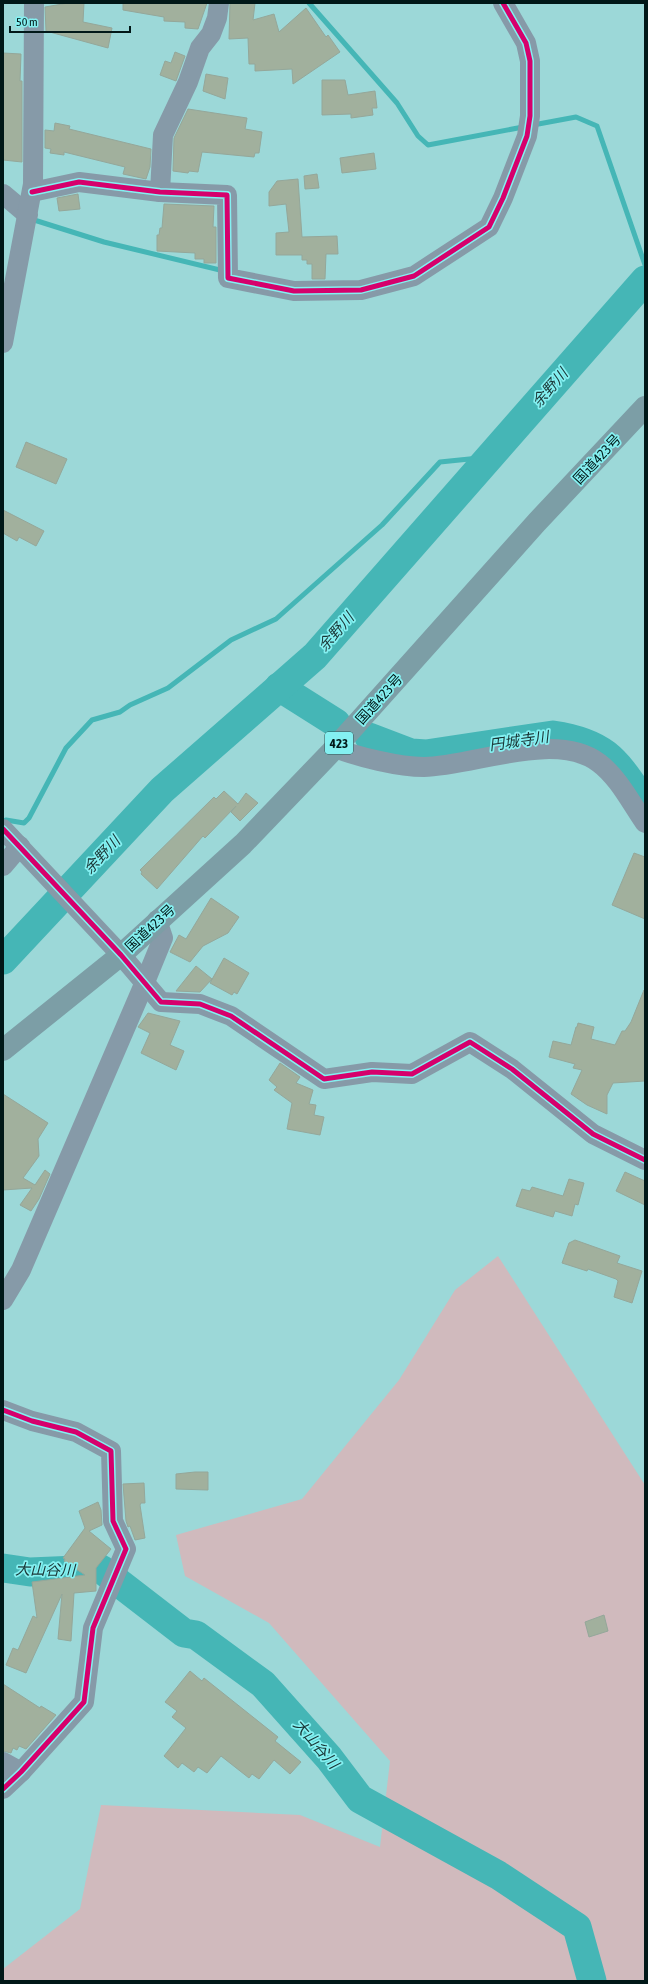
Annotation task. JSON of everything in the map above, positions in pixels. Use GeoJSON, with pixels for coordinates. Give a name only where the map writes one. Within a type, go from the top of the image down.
{"type":"FeatureCollection","features":[{"type":"Feature","properties":{"kind":"highway","name":"国道423号"},"geometry":{"type":"LineString","coordinates":[[3,1050],[121,955],[157,920],[243,844],[335,748],[532,528],[645,407]]}},
{"type":"Feature","properties":{"kind":"street"},"geometry":{"type":"LineString","coordinates":[[3,343],[34,184],[34,3]]}},
{"type":"Feature","properties":{"kind":"street"},"geometry":{"type":"LineString","coordinates":[[160,192],[163,135],[188,82],[200,48],[211,34],[217,18],[219,3]]}},
{"type":"Feature","properties":{"kind":"street"},"geometry":{"type":"LineString","coordinates":[[32,192],[79,182],[160,192],[227,195],[228,278],[294,291],[360,290],[414,276],[489,226],[503,198],[527,136],[530,116],[530,61],[526,43],[503,3]]}},
{"type":"Feature","properties":{"kind":"street"},"geometry":{"type":"LineString","coordinates":[[3,194],[28,215]]}},
{"type":"Feature","properties":{"kind":"street"},"geometry":{"type":"LineString","coordinates":[[335,748],[356,756],[423,767],[544,749],[574,750],[600,763],[645,823]]}},
{"type":"Feature","properties":{"kind":"street"},"geometry":{"type":"LineString","coordinates":[[3,829],[121,955],[161,1002],[200,1004],[231,1016],[324,1079],[372,1072],[412,1074],[470,1042],[512,1069],[593,1134],[645,1160]]}},
{"type":"Feature","properties":{"kind":"street"},"geometry":{"type":"LineString","coordinates":[[3,866],[23,849]]}},
{"type":"Feature","properties":{"kind":"street"},"geometry":{"type":"LineString","coordinates":[[3,1300],[21,1270],[163,938],[157,920]]}},
{"type":"Feature","properties":{"kind":"street"},"geometry":{"type":"LineString","coordinates":[[3,1410],[32,1421],[76,1432],[111,1451],[113,1521],[126,1549],[93,1628],[84,1702],[21,1772],[3,1789]]}},
{"type":"Feature","properties":{"kind":"street"},"geometry":{"type":"LineString","coordinates":[[3,1762],[21,1772]]}},
{"type":"Feature","properties":{"kind":"shaded area"},"geometry":{"type":"Polygon","coordinates":[[[498,1256],[645,1485],[645,1981],[3,1981],[3,1969],[80,1909],[101,1805],[300,1815],[380,1847],[390,1761],[269,1623],[185,1576],[176,1535],[302,1499],[399,1380],[455,1290],[498,1256]]]}},
{"type":"Feature","properties":{"kind":"building"},"geometry":{"type":"Polygon","coordinates":[[[68,3],[84,3],[83,22],[112,28],[108,48],[46,31],[45,7],[68,3]]]}},
{"type":"Feature","properties":{"kind":"building"},"geometry":{"type":"Polygon","coordinates":[[[123,3],[207,3],[198,29],[185,28],[185,22],[164,21],[164,17],[123,10],[123,3]]]}},
{"type":"Feature","properties":{"kind":"building"},"geometry":{"type":"Polygon","coordinates":[[[230,3],[255,3],[253,20],[274,14],[279,32],[306,8],[326,37],[328,35],[340,52],[293,84],[292,69],[255,71],[255,64],[249,64],[248,38],[229,39],[230,3]]]}},
{"type":"Feature","properties":{"kind":"building"},"geometry":{"type":"Polygon","coordinates":[[[175,52],[185,56],[176,81],[160,75],[165,61],[171,63],[175,52]]]}},
{"type":"Feature","properties":{"kind":"building"},"geometry":{"type":"Polygon","coordinates":[[[3,53],[21,54],[20,81],[22,81],[22,162],[3,160],[3,53]]]}},
{"type":"Feature","properties":{"kind":"building"},"geometry":{"type":"Polygon","coordinates":[[[206,74],[228,78],[225,99],[203,91],[206,74]]]}},
{"type":"Feature","properties":{"kind":"building"},"geometry":{"type":"Polygon","coordinates":[[[322,80],[345,80],[348,95],[375,91],[377,108],[372,108],[373,115],[351,118],[351,114],[322,115],[322,80]]]}},
{"type":"Feature","properties":{"kind":"building"},"geometry":{"type":"Polygon","coordinates":[[[188,109],[247,118],[245,129],[262,132],[259,153],[255,153],[254,157],[202,152],[198,172],[189,171],[188,173],[173,171],[174,138],[188,109]]]}},
{"type":"Feature","properties":{"kind":"building"},"geometry":{"type":"Polygon","coordinates":[[[55,123],[70,126],[69,129],[151,149],[150,167],[146,179],[123,174],[125,167],[64,152],[64,155],[50,153],[51,149],[45,148],[45,130],[54,131],[55,123]]]}},
{"type":"Feature","properties":{"kind":"building"},"geometry":{"type":"Polygon","coordinates":[[[374,153],[376,169],[342,173],[340,158],[374,153]]]}},
{"type":"Feature","properties":{"kind":"building"},"geometry":{"type":"Polygon","coordinates":[[[317,174],[319,188],[305,189],[304,176],[317,174]]]}},
{"type":"Feature","properties":{"kind":"building"},"geometry":{"type":"Polygon","coordinates":[[[298,179],[302,237],[337,236],[338,254],[326,254],[325,279],[312,279],[312,264],[307,264],[307,260],[302,260],[302,255],[276,255],[276,233],[289,232],[286,204],[269,206],[269,192],[277,181],[298,179]]]}},
{"type":"Feature","properties":{"kind":"building"},"geometry":{"type":"Polygon","coordinates":[[[78,194],[80,209],[59,211],[57,198],[78,194]]]}},
{"type":"Feature","properties":{"kind":"building"},"geometry":{"type":"Polygon","coordinates":[[[164,204],[214,206],[213,227],[216,227],[216,263],[204,263],[204,259],[195,259],[195,253],[157,251],[157,235],[159,235],[160,228],[162,228],[164,204]]]}},
{"type":"Feature","properties":{"kind":"building"},"geometry":{"type":"Polygon","coordinates":[[[26,442],[67,459],[56,484],[16,467],[26,442]]]}},
{"type":"Feature","properties":{"kind":"building"},"geometry":{"type":"Polygon","coordinates":[[[3,510],[44,531],[36,546],[19,537],[17,541],[3,533],[3,510]]]}},
{"type":"Feature","properties":{"kind":"building"},"geometry":{"type":"Polygon","coordinates":[[[224,791],[238,804],[246,793],[258,803],[240,821],[231,812],[236,806],[205,838],[203,836],[157,889],[141,874],[142,872],[140,870],[214,797],[216,799],[224,791]]]}},
{"type":"Feature","properties":{"kind":"building"},"geometry":{"type":"Polygon","coordinates":[[[634,853],[645,857],[645,919],[612,905],[634,853]]]}},
{"type":"Feature","properties":{"kind":"building"},"geometry":{"type":"Polygon","coordinates":[[[211,898],[239,917],[228,933],[203,946],[190,962],[170,952],[179,935],[186,939],[211,898]]]}},
{"type":"Feature","properties":{"kind":"building"},"geometry":{"type":"Polygon","coordinates":[[[224,958],[249,973],[237,994],[234,992],[232,995],[210,983],[224,958]]]}},
{"type":"Feature","properties":{"kind":"building"},"geometry":{"type":"Polygon","coordinates":[[[196,966],[212,979],[200,992],[176,991],[196,966]]]}},
{"type":"Feature","properties":{"kind":"building"},"geometry":{"type":"Polygon","coordinates":[[[644,990],[645,1081],[613,1083],[607,1095],[607,1114],[587,1105],[571,1094],[582,1070],[573,1068],[575,1064],[549,1057],[553,1041],[571,1045],[578,1023],[594,1027],[591,1039],[615,1045],[622,1031],[625,1031],[631,1022],[644,990]]]}},
{"type":"Feature","properties":{"kind":"building"},"geometry":{"type":"Polygon","coordinates":[[[148,1013],[180,1021],[170,1045],[184,1051],[176,1070],[141,1053],[150,1033],[138,1027],[148,1013]]]}},
{"type":"Feature","properties":{"kind":"building"},"geometry":{"type":"Polygon","coordinates":[[[280,1063],[300,1077],[296,1083],[313,1090],[309,1104],[316,1105],[314,1115],[324,1117],[320,1135],[287,1129],[292,1103],[274,1090],[277,1087],[269,1080],[280,1063]]]}},
{"type":"Feature","properties":{"kind":"building"},"geometry":{"type":"Polygon","coordinates":[[[3,1094],[48,1123],[38,1139],[39,1156],[23,1178],[35,1185],[45,1170],[50,1174],[39,1199],[31,1211],[20,1205],[32,1188],[3,1190],[3,1094]]]}},
{"type":"Feature","properties":{"kind":"building"},"geometry":{"type":"Polygon","coordinates":[[[625,1172],[645,1181],[645,1205],[616,1191],[625,1172]]]}},
{"type":"Feature","properties":{"kind":"building"},"geometry":{"type":"Polygon","coordinates":[[[569,1179],[584,1183],[578,1205],[575,1204],[572,1216],[555,1211],[553,1217],[516,1206],[522,1189],[530,1191],[532,1187],[563,1196],[569,1179]]]}},
{"type":"Feature","properties":{"kind":"building"},"geometry":{"type":"Polygon","coordinates":[[[575,1240],[620,1256],[617,1263],[642,1271],[632,1303],[614,1297],[618,1281],[616,1279],[588,1269],[587,1271],[562,1263],[569,1243],[575,1240]]]}},
{"type":"Feature","properties":{"kind":"building"},"geometry":{"type":"Polygon","coordinates":[[[208,1472],[208,1490],[176,1489],[176,1474],[208,1472]]]}},
{"type":"Feature","properties":{"kind":"building"},"geometry":{"type":"Polygon","coordinates":[[[144,1483],[145,1503],[141,1503],[140,1505],[145,1538],[135,1540],[130,1526],[128,1527],[126,1521],[123,1484],[144,1483]]]}},
{"type":"Feature","properties":{"kind":"building"},"geometry":{"type":"Polygon","coordinates":[[[98,1502],[101,1510],[102,1525],[89,1531],[111,1549],[96,1568],[96,1591],[74,1593],[71,1641],[58,1639],[62,1594],[26,1673],[6,1665],[13,1648],[18,1650],[33,1616],[37,1618],[32,1582],[85,1575],[64,1561],[65,1559],[63,1558],[85,1528],[79,1511],[98,1502]]]}},
{"type":"Feature","properties":{"kind":"building"},"geometry":{"type":"Polygon","coordinates":[[[604,1615],[608,1631],[589,1637],[585,1622],[604,1615]]]}},
{"type":"Feature","properties":{"kind":"building"},"geometry":{"type":"Polygon","coordinates":[[[190,1671],[202,1681],[204,1678],[278,1737],[275,1741],[301,1762],[290,1774],[274,1760],[259,1779],[252,1774],[249,1778],[221,1756],[207,1773],[198,1767],[194,1772],[182,1763],[178,1768],[164,1756],[186,1728],[172,1717],[177,1711],[165,1702],[190,1671]]]}},
{"type":"Feature","properties":{"kind":"building"},"geometry":{"type":"Polygon","coordinates":[[[3,1684],[40,1708],[41,1706],[56,1715],[26,1749],[19,1746],[17,1750],[13,1748],[11,1753],[3,1751],[3,1684]]]}},
{"type":"Feature","properties":{"kind":"waterway"},"geometry":{"type":"LineString","coordinates":[[309,3],[397,103],[418,136],[428,145],[523,127]]}},
{"type":"Feature","properties":{"kind":"waterway"},"geometry":{"type":"LineString","coordinates":[[533,125],[576,117],[597,126],[645,265]]}},
{"type":"Feature","properties":{"kind":"waterway"},"geometry":{"type":"LineString","coordinates":[[31,219],[104,242],[224,271]]}},
{"type":"Feature","properties":{"kind":"waterway","name":"余野川"},"geometry":{"type":"LineString","coordinates":[[3,960],[162,790],[315,656],[645,280]]}},
{"type":"Feature","properties":{"kind":"waterway"},"geometry":{"type":"LineString","coordinates":[[6,820],[24,823],[29,818],[66,748],[92,720],[120,712],[130,705],[168,688],[231,640],[276,619],[382,525],[440,462],[489,457]]}},
{"type":"Feature","properties":{"kind":"waterway","name":"円城寺川"},"geometry":{"type":"LineString","coordinates":[[279,687],[336,723]]}},
{"type":"Feature","properties":{"kind":"waterway","name":"円城寺川"},"geometry":{"type":"LineString","coordinates":[[369,737],[411,753],[426,754],[553,735],[571,738],[586,743],[608,756],[626,776],[645,803]]}},
{"type":"Feature","properties":{"kind":"waterway","name":"大山谷川"},"geometry":{"type":"LineString","coordinates":[[3,1568],[30,1572],[101,1569],[184,1633],[196,1635],[263,1684],[329,1758],[360,1799],[498,1875],[577,1927],[592,1981]]}},
{"type":"Feature","properties":{"kind":"cycle path"},"geometry":{"type":"LineString","coordinates":[[32,192],[79,182],[160,192],[227,195],[228,278],[294,291],[361,290],[414,276],[489,227],[503,198],[527,136],[530,116],[530,61],[526,43],[503,3]]}},
{"type":"Feature","properties":{"kind":"cycle path"},"geometry":{"type":"LineString","coordinates":[[3,829],[121,955],[161,1002],[200,1004],[231,1016],[324,1079],[372,1072],[412,1074],[470,1042],[512,1069],[593,1134],[645,1160]]}},
{"type":"Feature","properties":{"kind":"cycle path"},"geometry":{"type":"LineString","coordinates":[[3,1410],[32,1421],[76,1432],[111,1451],[113,1521],[126,1549],[93,1628],[84,1702],[21,1772],[3,1789]]}}]}
